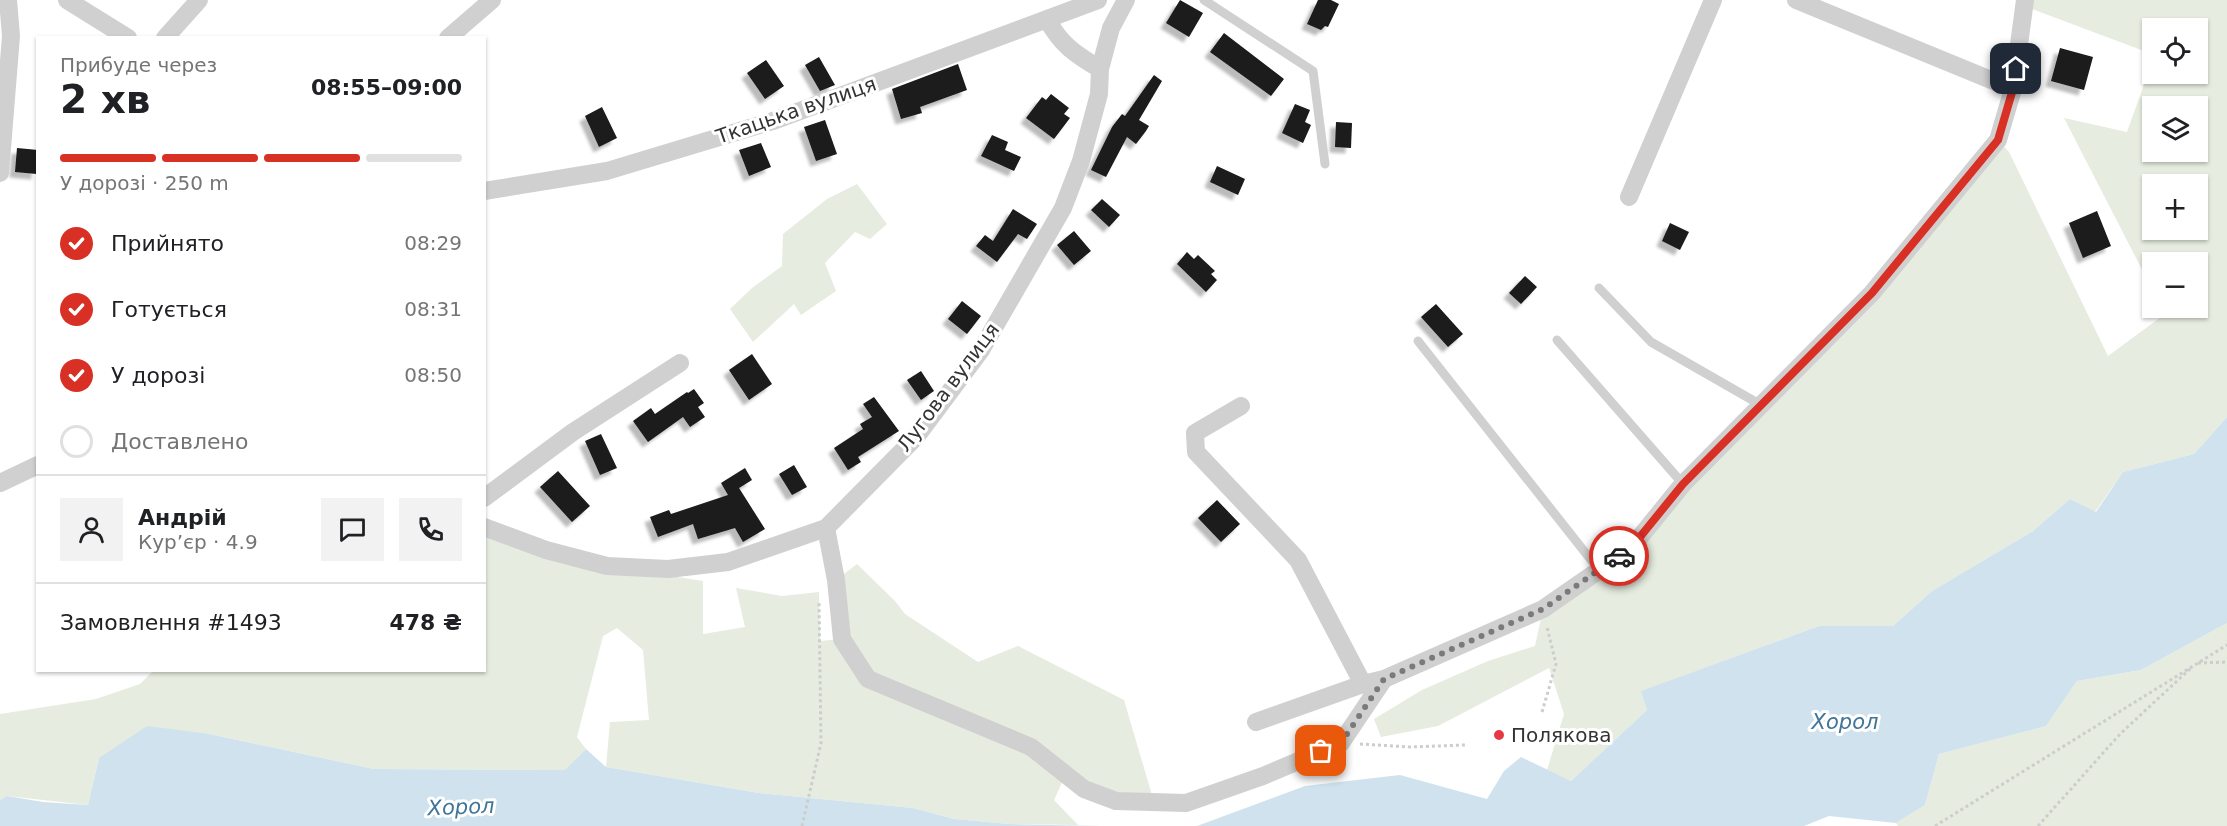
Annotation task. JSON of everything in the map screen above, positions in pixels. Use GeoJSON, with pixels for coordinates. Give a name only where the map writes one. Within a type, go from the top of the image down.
{"type":"FeatureCollection","features":[{"type":"Feature","properties":{"kind":"street"},"geometry":{"type":"LineString","coordinates":[[0,173],[11,36],[8,0]]}},
{"type":"Feature","properties":{"kind":"street"},"geometry":{"type":"LineString","coordinates":[[67,0],[125,36]]}},
{"type":"Feature","properties":{"kind":"street"},"geometry":{"type":"LineString","coordinates":[[167,36],[199,0]]}},
{"type":"Feature","properties":{"kind":"street"},"geometry":{"type":"LineString","coordinates":[[450,36],[492,0]]}},
{"type":"Feature","properties":{"kind":"street","name":"Ткацька вулиця"},"geometry":{"type":"LineString","coordinates":[[486,191],[607,171],[773,121],[1098,0]]}},
{"type":"Feature","properties":{"kind":"street","name":"Лугова вулиця"},"geometry":{"type":"LineString","coordinates":[[486,528],[546,550],[607,566],[668,569],[728,562],[826,528],[916,437],[981,350],[1063,208],[1081,161],[1099,94],[1100,69],[1111,28],[1126,0]]}},
{"type":"Feature","properties":{"kind":"street"},"geometry":{"type":"LineString","coordinates":[[1629,197],[1713,0]]}},
{"type":"Feature","properties":{"kind":"street"},"geometry":{"type":"LineString","coordinates":[[1796,0],[2013,89]]}},
{"type":"Feature","properties":{"kind":"street"},"geometry":{"type":"LineString","coordinates":[[1256,722],[1363,684],[1384,679],[1543,609],[1631,548],[1683,484],[1872,293],[1998,140],[2013,89],[2025,0]]}},
{"type":"Feature","properties":{"kind":"street"},"geometry":{"type":"LineString","coordinates":[[1047,19],[1056,36],[1077,55],[1100,69]]}},
{"type":"Feature","properties":{"kind":"street"},"geometry":{"type":"LineString","coordinates":[[486,497],[573,432],[680,363]]}},
{"type":"Feature","properties":{"kind":"street"},"geometry":{"type":"LineString","coordinates":[[1241,406],[1195,433],[1196,452],[1298,560],[1363,684]]}},
{"type":"Feature","properties":{"kind":"street"},"geometry":{"type":"LineString","coordinates":[[0,483],[36,466]]}},
{"type":"Feature","properties":{"kind":"street"},"geometry":{"type":"LineString","coordinates":[[826,528],[836,580],[842,639],[868,679],[1031,747],[1084,789],[1116,801],[1186,803],[1263,776],[1341,743],[1384,679]]}},
{"type":"Feature","properties":{"kind":"lane"},"geometry":{"type":"LineString","coordinates":[[1204,0],[1313,71],[1325,164]]}},
{"type":"Feature","properties":{"kind":"lane"},"geometry":{"type":"LineString","coordinates":[[1599,288],[1651,342],[1761,405]]}},
{"type":"Feature","properties":{"kind":"lane"},"geometry":{"type":"LineString","coordinates":[[1557,340],[1683,484]]}},
{"type":"Feature","properties":{"kind":"lane"},"geometry":{"type":"LineString","coordinates":[[1418,341],[1599,570]]}},
{"type":"Feature","properties":{"kind":"path"},"geometry":{"type":"LineString","coordinates":[[802,826],[821,743],[819,592]]}},
{"type":"Feature","properties":{"kind":"path"},"geometry":{"type":"LineString","coordinates":[[1542,712],[1556,663],[1543,609]]}},
{"type":"Feature","properties":{"kind":"path"},"geometry":{"type":"LineString","coordinates":[[1935,826],[2227,645]]}},
{"type":"Feature","properties":{"kind":"path"},"geometry":{"type":"LineString","coordinates":[[2038,826],[2120,734],[2196,663],[2227,662]]}},
{"type":"Feature","properties":{"kind":"path"},"geometry":{"type":"LineString","coordinates":[[1341,743],[1410,747],[1465,745]]}},
{"type":"Feature","properties":{"kind":"shaded area"},"geometry":{"type":"Polygon","coordinates":[[[2025,0],[2227,0],[2227,417],[2194,454],[2123,472],[2095,512],[2070,499],[2033,531],[1932,591],[1893,626],[1819,626],[1642,691],[1647,710],[1571,781],[1547,770],[1564,714],[1549,668],[1438,726],[1381,737],[1374,719],[1422,690],[1488,661],[1535,646],[1543,609],[1631,548],[1872,293],[1998,140],[2009,152],[2108,356],[2160,318],[2208,318],[2208,252],[2142,252],[2142,270],[2064,118],[2127,132],[2144,84],[2208,84],[2208,18],[2142,18],[2142,50],[2024,6],[2025,0]]]}},
{"type":"Feature","properties":{"kind":"shaded area"},"geometry":{"type":"Polygon","coordinates":[[[857,184],[887,224],[870,239],[855,232],[825,263],[836,291],[801,315],[794,304],[753,342],[730,309],[752,288],[782,266],[783,234],[827,199],[857,184]]]}},
{"type":"Feature","properties":{"kind":"shaded area"},"geometry":{"type":"Polygon","coordinates":[[[486,527],[607,566],[703,581],[703,634],[745,627],[736,588],[782,596],[819,592],[820,641],[842,639],[836,580],[857,564],[905,614],[978,662],[1018,646],[1124,700],[1154,802],[1116,801],[1066,774],[1054,800],[1078,825],[1009,824],[954,819],[913,808],[759,793],[606,767],[610,722],[649,720],[643,650],[617,628],[603,636],[577,737],[586,749],[566,770],[374,769],[209,734],[99,758],[88,805],[7,796],[0,800],[0,714],[96,699],[140,684],[152,672],[486,672],[486,527]]]}},
{"type":"Feature","properties":{"kind":"shaded area"},"geometry":{"type":"Polygon","coordinates":[[[2227,623],[2227,826],[1898,826],[1896,823],[1925,805],[1939,754],[2046,726],[2077,681],[2141,670],[2227,623]]]}},
{"type":"Feature","properties":{"kind":"water","name":"Хорол"},"geometry":{"type":"Polygon","coordinates":[[[2227,417],[2227,623],[2141,670],[2077,681],[2046,726],[1939,754],[1925,805],[1896,823],[1829,816],[1804,826],[1197,826],[1305,786],[1400,775],[1487,799],[1504,771],[1521,757],[1571,781],[1647,710],[1641,691],[1819,626],[1893,626],[1932,591],[2033,531],[2070,499],[2096,512],[2123,472],[2194,454],[2227,417]]]}},
{"type":"Feature","properties":{"kind":"water","name":"Хорол"},"geometry":{"type":"Polygon","coordinates":[[[147,726],[209,734],[374,769],[565,770],[586,749],[606,767],[759,793],[913,808],[954,819],[1009,824],[1100,826],[0,826],[0,800],[7,796],[43,802],[88,805],[99,758],[147,726]]]}},
{"type":"Feature","properties":{"kind":"building"},"geometry":{"type":"Polygon","coordinates":[[[1180,0],[1203,13],[1189,37],[1166,23],[1180,0]]]}},
{"type":"Feature","properties":{"kind":"building"},"geometry":{"type":"Polygon","coordinates":[[[1318,0],[1331,0],[1339,4],[1328,27],[1325,26],[1321,30],[1307,24],[1318,0]]]}},
{"type":"Feature","properties":{"kind":"building"},"geometry":{"type":"Polygon","coordinates":[[[1224,33],[1284,79],[1271,96],[1210,52],[1224,33]]]}},
{"type":"Feature","properties":{"kind":"building"},"geometry":{"type":"Polygon","coordinates":[[[2060,48],[2093,57],[2084,90],[2051,81],[2060,48]]]}},
{"type":"Feature","properties":{"kind":"building"},"geometry":{"type":"Polygon","coordinates":[[[819,57],[835,85],[820,91],[805,65],[819,57]]]}},
{"type":"Feature","properties":{"kind":"building"},"geometry":{"type":"Polygon","coordinates":[[[766,60],[784,86],[765,99],[747,73],[766,60]]]}},
{"type":"Feature","properties":{"kind":"building"},"geometry":{"type":"Polygon","coordinates":[[[958,64],[967,90],[920,107],[922,113],[901,119],[892,89],[958,64]]]}},
{"type":"Feature","properties":{"kind":"building"},"geometry":{"type":"Polygon","coordinates":[[[1154,75],[1162,81],[1139,120],[1149,126],[1146,131],[1136,144],[1127,137],[1106,177],[1091,170],[1112,127],[1122,114],[1125,116],[1154,75]]]}},
{"type":"Feature","properties":{"kind":"building"},"geometry":{"type":"Polygon","coordinates":[[[1051,94],[1069,108],[1064,114],[1070,118],[1054,139],[1026,118],[1042,97],[1046,100],[1051,94]]]}},
{"type":"Feature","properties":{"kind":"building"},"geometry":{"type":"Polygon","coordinates":[[[1295,104],[1310,110],[1305,122],[1311,125],[1303,143],[1282,133],[1295,104]]]}},
{"type":"Feature","properties":{"kind":"building"},"geometry":{"type":"Polygon","coordinates":[[[602,107],[617,138],[599,147],[585,116],[602,107]]]}},
{"type":"Feature","properties":{"kind":"building"},"geometry":{"type":"Polygon","coordinates":[[[825,120],[837,154],[816,161],[804,127],[825,120]]]}},
{"type":"Feature","properties":{"kind":"building"},"geometry":{"type":"Polygon","coordinates":[[[1336,122],[1352,123],[1351,148],[1335,147],[1336,122]]]}},
{"type":"Feature","properties":{"kind":"building"},"geometry":{"type":"Polygon","coordinates":[[[992,135],[1008,142],[1005,150],[1021,157],[1014,171],[981,156],[992,135]]]}},
{"type":"Feature","properties":{"kind":"building"},"geometry":{"type":"Polygon","coordinates":[[[761,143],[771,167],[749,176],[739,150],[761,143]]]}},
{"type":"Feature","properties":{"kind":"building"},"geometry":{"type":"Polygon","coordinates":[[[17,148],[36,150],[36,174],[15,172],[17,148]]]}},
{"type":"Feature","properties":{"kind":"building"},"geometry":{"type":"Polygon","coordinates":[[[1217,166],[1245,179],[1238,195],[1210,182],[1217,166]]]}},
{"type":"Feature","properties":{"kind":"building"},"geometry":{"type":"Polygon","coordinates":[[[1102,199],[1120,215],[1109,227],[1091,210],[1102,199]]]}},
{"type":"Feature","properties":{"kind":"building"},"geometry":{"type":"Polygon","coordinates":[[[1013,209],[1037,224],[1027,239],[1018,234],[997,262],[976,246],[985,235],[993,241],[1013,209]]]}},
{"type":"Feature","properties":{"kind":"building"},"geometry":{"type":"Polygon","coordinates":[[[2097,211],[2111,246],[2083,258],[2069,223],[2097,211]]]}},
{"type":"Feature","properties":{"kind":"building"},"geometry":{"type":"Polygon","coordinates":[[[1670,223],[1689,232],[1680,250],[1662,241],[1670,223]]]}},
{"type":"Feature","properties":{"kind":"building"},"geometry":{"type":"Polygon","coordinates":[[[1074,231],[1091,251],[1074,265],[1057,245],[1074,231]]]}},
{"type":"Feature","properties":{"kind":"building"},"geometry":{"type":"Polygon","coordinates":[[[1187,252],[1194,259],[1198,255],[1215,271],[1211,274],[1217,280],[1206,292],[1177,264],[1187,252]]]}},
{"type":"Feature","properties":{"kind":"building"},"geometry":{"type":"Polygon","coordinates":[[[1525,276],[1537,287],[1521,304],[1509,293],[1525,276]]]}},
{"type":"Feature","properties":{"kind":"building"},"geometry":{"type":"Polygon","coordinates":[[[962,301],[981,316],[967,334],[948,319],[962,301]]]}},
{"type":"Feature","properties":{"kind":"building"},"geometry":{"type":"Polygon","coordinates":[[[1436,304],[1463,334],[1448,347],[1421,317],[1436,304]]]}},
{"type":"Feature","properties":{"kind":"building"},"geometry":{"type":"Polygon","coordinates":[[[752,354],[772,384],[749,400],[729,370],[752,354]]]}},
{"type":"Feature","properties":{"kind":"building"},"geometry":{"type":"Polygon","coordinates":[[[921,371],[934,391],[921,400],[907,380],[921,371]]]}},
{"type":"Feature","properties":{"kind":"building"},"geometry":{"type":"Polygon","coordinates":[[[694,389],[704,403],[698,407],[705,417],[690,427],[683,417],[648,442],[633,421],[651,408],[655,414],[694,389]]]}},
{"type":"Feature","properties":{"kind":"building"},"geometry":{"type":"Polygon","coordinates":[[[874,397],[899,431],[858,457],[861,462],[848,470],[834,448],[863,429],[860,424],[872,417],[863,404],[874,397]]]}},
{"type":"Feature","properties":{"kind":"building"},"geometry":{"type":"Polygon","coordinates":[[[601,434],[617,468],[600,475],[585,441],[601,434]]]}},
{"type":"Feature","properties":{"kind":"building"},"geometry":{"type":"Polygon","coordinates":[[[794,465],[807,487],[792,495],[779,474],[794,465]]]}},
{"type":"Feature","properties":{"kind":"building"},"geometry":{"type":"Polygon","coordinates":[[[745,468],[752,480],[739,488],[765,529],[743,542],[735,528],[698,539],[693,524],[658,537],[650,517],[669,510],[671,514],[728,495],[721,483],[745,468]]]}},
{"type":"Feature","properties":{"kind":"building"},"geometry":{"type":"Polygon","coordinates":[[[558,471],[590,506],[572,522],[540,487],[558,471]]]}},
{"type":"Feature","properties":{"kind":"building"},"geometry":{"type":"Polygon","coordinates":[[[1217,500],[1240,524],[1221,542],[1198,518],[1217,500]]]}},
{"type":"Feature","properties":{"kind":"way so far"},"geometry":{"type":"LineString","coordinates":[[1321,751],[1341,743],[1384,679],[1543,609],[1619,556]]}},
{"type":"Feature","properties":{"kind":"place","name":"Полякова"},"geometry":{"type":"Point","coordinates":[1499,735]}},
{"type":"Feature","properties":{"kind":"route"},"geometry":{"type":"LineString","coordinates":[[1619,556],[1631,548],[1683,484],[1872,293],[1998,140],[2013,89],[2016,69]]}}]}
